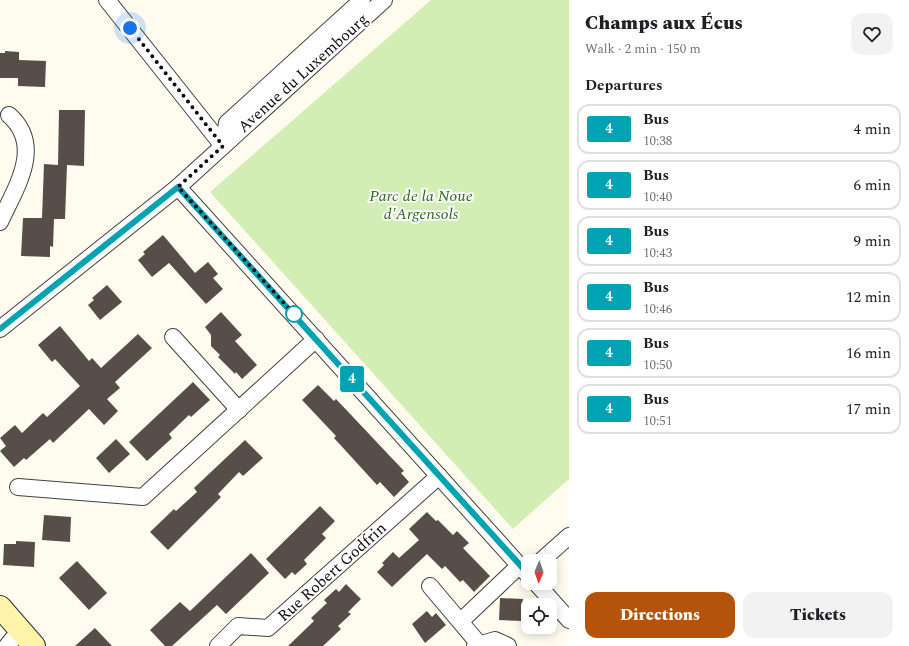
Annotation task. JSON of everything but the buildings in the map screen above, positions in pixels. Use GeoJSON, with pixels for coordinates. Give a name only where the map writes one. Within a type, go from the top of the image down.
{"type":"FeatureCollection","features":[{"type":"Feature","properties":{"kind":"main road"},"geometry":{"type":"LineString","coordinates":[[0,607],[20,641]]}},
{"type":"Feature","properties":{"kind":"street"},"geometry":{"type":"LineString","coordinates":[[107,0],[223,146]]}},
{"type":"Feature","properties":{"kind":"street","name":"Avenue du Luxembourg"},"geometry":{"type":"LineString","coordinates":[[223,146],[227,123],[362,0]]}},
{"type":"Feature","properties":{"kind":"street","name":"Avenue du Luxembourg"},"geometry":{"type":"LineString","coordinates":[[0,329],[178,187],[384,0]]}},
{"type":"Feature","properties":{"kind":"street"},"geometry":{"type":"LineString","coordinates":[[0,222],[21,177],[26,147],[25,135],[18,124],[9,115]]}},
{"type":"Feature","properties":{"kind":"street"},"geometry":{"type":"LineString","coordinates":[[178,187],[521,566]]}},
{"type":"Feature","properties":{"kind":"street"},"geometry":{"type":"LineString","coordinates":[[173,337],[239,410]]}},
{"type":"Feature","properties":{"kind":"street"},"geometry":{"type":"LineString","coordinates":[[18,487],[143,496],[316,339]]}},
{"type":"Feature","properties":{"kind":"street","name":"Rue Robert Godfrin"},"geometry":{"type":"LineString","coordinates":[[218,646],[238,626],[268,628],[439,476]]}},
{"type":"Feature","properties":{"kind":"street"},"geometry":{"type":"LineString","coordinates":[[549,554],[569,536]]}},
{"type":"Feature","properties":{"kind":"street"},"geometry":{"type":"LineString","coordinates":[[461,621],[521,579]]}},
{"type":"Feature","properties":{"kind":"street"},"geometry":{"type":"LineString","coordinates":[[430,586],[461,621],[477,645],[495,640],[508,646]]}},
{"type":"Feature","properties":{"kind":"street"},"geometry":{"type":"LineString","coordinates":[[542,590],[569,620]]}},
{"type":"Feature","properties":{"kind":"green space","name":"Parc de la Noue d'Argensols"},"geometry":{"type":"Polygon","coordinates":[[[431,0],[569,0],[569,479],[513,529],[210,192],[431,0]]]}},
{"type":"Feature","properties":{"kind":"bus line","name":"4"},"geometry":{"type":"LineString","coordinates":[[0,329],[178,187],[521,566]]}},
{"type":"Feature","properties":{"kind":"route"},"geometry":{"type":"LineString","coordinates":[[130,28],[223,146],[178,187],[294,314]]}}]}
